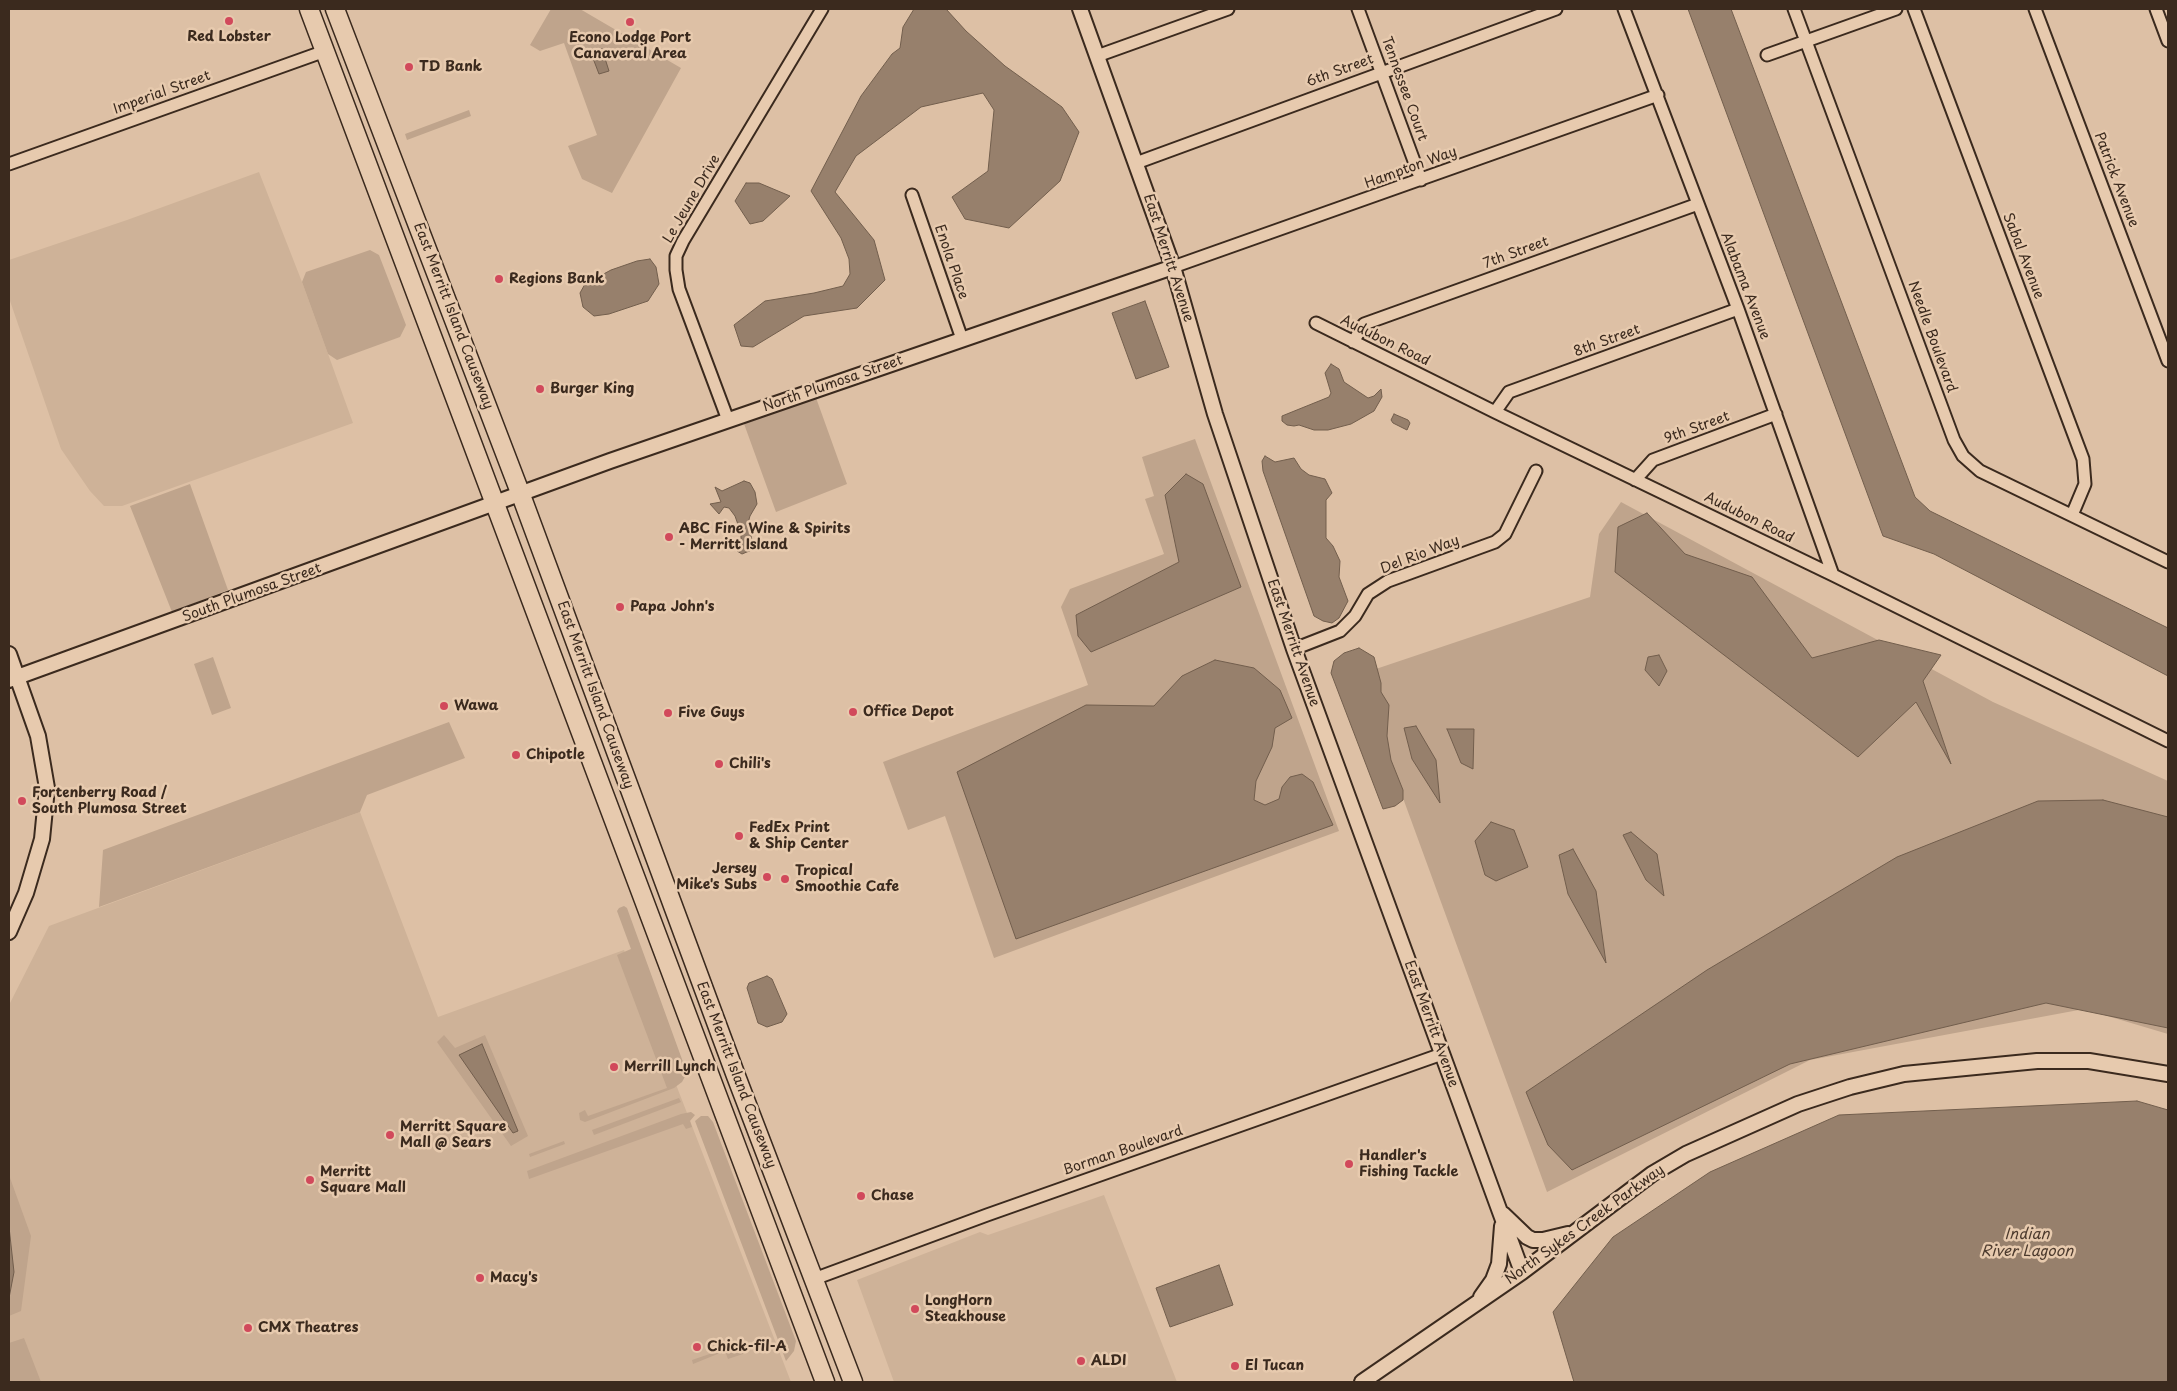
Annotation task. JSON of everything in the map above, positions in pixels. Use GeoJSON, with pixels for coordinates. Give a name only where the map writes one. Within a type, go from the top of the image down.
{"type":"FeatureCollection","features":[{"type":"Feature","properties":{"kind":"main road","name":"East Merritt Island Causeway"},"geometry":{"type":"LineString","coordinates":[[308,9],[826,1382]]}},
{"type":"Feature","properties":{"kind":"main road","name":"East Merritt Island Causeway"},"geometry":{"type":"LineString","coordinates":[[335,9],[521,495],[741,1089],[853,1382]]}},
{"type":"Feature","properties":{"kind":"main road"},"geometry":{"type":"LineString","coordinates":[[567,698],[596,745],[606,755],[618,758]]}},
{"type":"Feature","properties":{"kind":"main road"},"geometry":{"type":"LineString","coordinates":[[599,782],[612,788],[620,796],[628,812],[647,836]]}},
{"type":"Feature","properties":{"kind":"main road"},"geometry":{"type":"LineString","coordinates":[[767,1227],[793,1271],[802,1277],[814,1278]]}},
{"type":"Feature","properties":{"kind":"main road"},"geometry":{"type":"LineString","coordinates":[[819,1364],[841,1382]]}},
{"type":"Feature","properties":{"kind":"street","name":"Le Jeune Drive"},"geometry":{"type":"LineString","coordinates":[[728,420],[679,289],[676,256],[683,241],[822,9]]}},
{"type":"Feature","properties":{"kind":"street","name":"East Merritt Avenue"},"geometry":{"type":"LineString","coordinates":[[1080,9],[1173,267],[1215,414],[1294,649],[1522,1272]]}},
{"type":"Feature","properties":{"kind":"street"},"geometry":{"type":"LineString","coordinates":[[1097,56],[1228,9]]}},
{"type":"Feature","properties":{"kind":"street","name":"Tennessee Court"},"geometry":{"type":"LineString","coordinates":[[1358,9],[1421,180]]}},
{"type":"Feature","properties":{"kind":"street","name":"6th Street"},"geometry":{"type":"LineString","coordinates":[[1136,163],[1556,9]]}},
{"type":"Feature","properties":{"kind":"street","name":"Alabama Avenue"},"geometry":{"type":"LineString","coordinates":[[1624,9],[1738,309],[1833,575]]}},
{"type":"Feature","properties":{"kind":"street","name":"Needle Boulevard"},"geometry":{"type":"LineString","coordinates":[[1794,9],[1951,431],[1963,456],[1980,471],[2168,562]]}},
{"type":"Feature","properties":{"kind":"street"},"geometry":{"type":"LineString","coordinates":[[1767,55],[1896,9]]}},
{"type":"Feature","properties":{"kind":"street","name":"Sabal Avenue"},"geometry":{"type":"LineString","coordinates":[[1914,9],[2083,459],[2085,484],[2072,515]]}},
{"type":"Feature","properties":{"kind":"street","name":"Patrick Avenue"},"geometry":{"type":"LineString","coordinates":[[2035,9],[2168,360]]}},
{"type":"Feature","properties":{"kind":"street"},"geometry":{"type":"LineString","coordinates":[[2156,9],[2168,41]]}},
{"type":"Feature","properties":{"kind":"street","name":"Imperial Street"},"geometry":{"type":"LineString","coordinates":[[9,164],[325,51]]}},
{"type":"Feature","properties":{"kind":"street","name":"Hampton Way"},"geometry":{"type":"LineString","coordinates":[[1173,267],[1658,95]]}},
{"type":"Feature","properties":{"kind":"street","name":"Enola Place"},"geometry":{"type":"LineString","coordinates":[[912,195],[962,339]]}},
{"type":"Feature","properties":{"kind":"street","name":"7th Street"},"geometry":{"type":"LineString","coordinates":[[1353,342],[1364,324],[1698,204]]}},
{"type":"Feature","properties":{"kind":"street","name":"North Plumosa Street"},"geometry":{"type":"LineString","coordinates":[[495,505],[728,420],[1173,267]]}},
{"type":"Feature","properties":{"kind":"street","name":"8th Street"},"geometry":{"type":"LineString","coordinates":[[1496,412],[1509,392],[1738,309]]}},
{"type":"Feature","properties":{"kind":"street","name":"Audubon Road"},"geometry":{"type":"LineString","coordinates":[[1316,323],[2168,741]]}},
{"type":"Feature","properties":{"kind":"street","name":"9th Street"},"geometry":{"type":"LineString","coordinates":[[1636,480],[1653,460],[1776,414]]}},
{"type":"Feature","properties":{"kind":"street","name":"Del Rio Way"},"geometry":{"type":"LineString","coordinates":[[1294,649],[1340,631],[1355,616],[1368,594],[1388,581],[1495,542],[1505,534],[1536,471]]}},
{"type":"Feature","properties":{"kind":"street","name":"South Plumosa Street"},"geometry":{"type":"LineString","coordinates":[[13,679],[495,505]]}},
{"type":"Feature","properties":{"kind":"street"},"geometry":{"type":"LineString","coordinates":[[9,654],[13,679],[38,736],[47,788],[42,839],[26,893],[9,932]]}},
{"type":"Feature","properties":{"kind":"street","name":"Borman Boulevard"},"geometry":{"type":"LineString","coordinates":[[814,1278],[1442,1054]]}},
{"type":"Feature","properties":{"kind":"street","name":"North Sykes Creek Parkway"},"geometry":{"type":"LineString","coordinates":[[1362,1382],[1522,1272],[1652,1174],[1686,1154],[1807,1102],[1850,1087],[1904,1074],[2037,1061],[2090,1061],[2168,1074]]}},
{"type":"Feature","properties":{"kind":"street"},"geometry":{"type":"LineString","coordinates":[[1501,1215],[1527,1237],[1534,1240],[1542,1240],[1574,1232]]}},
{"type":"Feature","properties":{"kind":"street"},"geometry":{"type":"LineString","coordinates":[[1476,1304],[1493,1280],[1499,1264],[1501,1215]]}},
{"type":"Feature","properties":{"kind":"shaded area"},"geometry":{"type":"Polygon","coordinates":[[[551,9],[580,9],[681,68],[612,193],[582,179],[568,146],[597,135],[564,43],[540,51],[530,45],[551,9]]]}},
{"type":"Feature","properties":{"kind":"shaded area"},"geometry":{"type":"Polygon","coordinates":[[[469,110],[471,116],[407,140],[405,134],[469,110]]]}},
{"type":"Feature","properties":{"kind":"shaded area"},"geometry":{"type":"Polygon","coordinates":[[[259,172],[302,282],[353,423],[122,506],[104,506],[90,491],[61,449],[9,298],[9,260],[259,172]]]}},
{"type":"Feature","properties":{"kind":"shaded area"},"geometry":{"type":"Polygon","coordinates":[[[370,250],[379,255],[406,325],[400,337],[337,360],[328,354],[302,282],[306,272],[370,250]]]}},
{"type":"Feature","properties":{"kind":"shaded area"},"geometry":{"type":"Polygon","coordinates":[[[815,395],[847,484],[776,512],[743,421],[815,395]]]}},
{"type":"Feature","properties":{"kind":"shaded area"},"geometry":{"type":"Polygon","coordinates":[[[1195,439],[1339,831],[994,958],[945,816],[908,830],[883,762],[1088,685],[1061,607],[1070,589],[1164,554],[1145,499],[1154,496],[1142,457],[1195,439]]]}},
{"type":"Feature","properties":{"kind":"shaded area"},"geometry":{"type":"Polygon","coordinates":[[[190,484],[228,590],[172,612],[130,506],[190,484]]]}},
{"type":"Feature","properties":{"kind":"shaded area"},"geometry":{"type":"Polygon","coordinates":[[[1621,502],[1993,702],[2168,781],[2168,1034],[2084,1009],[1810,1060],[1547,1192],[1358,675],[1590,597],[1599,534],[1621,502]]]}},
{"type":"Feature","properties":{"kind":"shaded area"},"geometry":{"type":"Polygon","coordinates":[[[213,657],[231,708],[212,715],[194,664],[213,657]]]}},
{"type":"Feature","properties":{"kind":"shaded area"},"geometry":{"type":"Polygon","coordinates":[[[449,722],[465,758],[367,795],[360,812],[99,907],[103,850],[449,722]]]}},
{"type":"Feature","properties":{"kind":"shaded area"},"geometry":{"type":"Polygon","coordinates":[[[360,812],[438,1017],[624,950],[791,1382],[9,1382],[9,1005],[49,926],[360,812]]]}},
{"type":"Feature","properties":{"kind":"shaded area"},"geometry":{"type":"Polygon","coordinates":[[[624,906],[627,908],[687,1073],[682,1082],[674,1088],[585,1122],[580,1120],[579,1113],[585,1110],[588,1116],[667,1088],[617,955],[631,949],[617,911],[624,906]]]}},
{"type":"Feature","properties":{"kind":"shaded area"},"geometry":{"type":"Polygon","coordinates":[[[444,1035],[455,1048],[485,1035],[528,1136],[511,1146],[437,1042],[444,1035]]]}},
{"type":"Feature","properties":{"kind":"shaded area"},"geometry":{"type":"Polygon","coordinates":[[[679,1098],[681,1102],[594,1135],[592,1130],[679,1098]]]}},
{"type":"Feature","properties":{"kind":"shaded area"},"geometry":{"type":"Polygon","coordinates":[[[691,1112],[695,1115],[690,1121],[692,1127],[686,1129],[683,1124],[529,1179],[527,1171],[681,1114],[691,1112]]]}},
{"type":"Feature","properties":{"kind":"shaded area"},"geometry":{"type":"Polygon","coordinates":[[[701,1116],[708,1116],[713,1122],[796,1341],[794,1351],[786,1361],[695,1121],[701,1116]]]}},
{"type":"Feature","properties":{"kind":"shaded area"},"geometry":{"type":"Polygon","coordinates":[[[564,1141],[565,1144],[530,1157],[529,1154],[564,1141]]]}},
{"type":"Feature","properties":{"kind":"shaded area"},"geometry":{"type":"Polygon","coordinates":[[[9,1175],[31,1236],[21,1311],[9,1316],[9,1175]]]}},
{"type":"Feature","properties":{"kind":"shaded area"},"geometry":{"type":"Polygon","coordinates":[[[1104,1195],[1177,1382],[894,1382],[857,1280],[980,1232],[988,1235],[1104,1195]]]}},
{"type":"Feature","properties":{"kind":"shaded area"},"geometry":{"type":"Polygon","coordinates":[[[24,1338],[41,1382],[9,1382],[9,1343],[24,1338]]]}},
{"type":"Feature","properties":{"kind":"shaded area"},"geometry":{"type":"Polygon","coordinates":[[[745,1341],[749,1344],[743,1354],[728,1359],[725,1351],[693,1364],[692,1360],[727,1348],[729,1351],[740,1347],[745,1341]]]}},
{"type":"Feature","properties":{"kind":"water"},"geometry":{"type":"Polygon","coordinates":[[[914,9],[946,9],[966,31],[1005,66],[1062,107],[1079,132],[1060,181],[1009,228],[965,219],[952,197],[988,171],[994,110],[983,93],[921,107],[856,156],[835,192],[874,240],[885,280],[857,308],[804,316],[753,347],[741,346],[734,325],[765,301],[843,286],[850,274],[849,259],[841,238],[811,191],[861,96],[892,54],[900,48],[903,27],[914,9]]]}},
{"type":"Feature","properties":{"kind":"water"},"geometry":{"type":"Polygon","coordinates":[[[1688,9],[1731,9],[1915,497],[1930,511],[2168,628],[2168,676],[1934,554],[1883,536],[1688,9]]]}},
{"type":"Feature","properties":{"kind":"water"},"geometry":{"type":"Polygon","coordinates":[[[602,49],[609,71],[599,74],[591,53],[602,49]]]}},
{"type":"Feature","properties":{"kind":"water"},"geometry":{"type":"Polygon","coordinates":[[[746,183],[759,183],[790,196],[763,221],[750,224],[735,201],[746,183]]]}},
{"type":"Feature","properties":{"kind":"water"},"geometry":{"type":"Polygon","coordinates":[[[650,259],[656,267],[659,284],[648,301],[609,314],[594,316],[583,307],[580,293],[585,284],[611,270],[637,261],[650,259]]]}},
{"type":"Feature","properties":{"kind":"water"},"geometry":{"type":"Polygon","coordinates":[[[1145,301],[1169,367],[1136,379],[1112,313],[1145,301]]]}},
{"type":"Feature","properties":{"kind":"water"},"geometry":{"type":"Polygon","coordinates":[[[1331,364],[1339,369],[1344,382],[1368,398],[1374,396],[1381,389],[1382,397],[1374,411],[1351,424],[1328,430],[1314,430],[1299,425],[1287,425],[1282,421],[1282,416],[1329,397],[1331,393],[1325,373],[1331,364]]]}},
{"type":"Feature","properties":{"kind":"water"},"geometry":{"type":"Polygon","coordinates":[[[1394,414],[1408,420],[1410,423],[1407,430],[1393,423],[1391,420],[1394,414]]]}},
{"type":"Feature","properties":{"kind":"water"},"geometry":{"type":"Polygon","coordinates":[[[1265,456],[1275,462],[1294,458],[1301,469],[1309,475],[1325,479],[1332,493],[1326,500],[1326,538],[1333,546],[1340,561],[1339,577],[1348,601],[1339,618],[1332,623],[1314,616],[1263,471],[1262,461],[1265,456]]]}},
{"type":"Feature","properties":{"kind":"water"},"geometry":{"type":"Polygon","coordinates":[[[1186,474],[1203,484],[1241,587],[1091,652],[1078,636],[1076,615],[1179,562],[1165,495],[1186,474]]]}},
{"type":"Feature","properties":{"kind":"water"},"geometry":{"type":"Polygon","coordinates":[[[744,481],[750,483],[755,492],[757,504],[748,523],[754,549],[742,554],[733,545],[741,541],[741,533],[735,516],[729,508],[724,507],[719,514],[710,504],[721,502],[715,487],[722,491],[744,481]]]}},
{"type":"Feature","properties":{"kind":"water"},"geometry":{"type":"Polygon","coordinates":[[[1647,513],[1685,554],[1752,577],[1812,658],[1879,640],[1941,655],[1923,681],[1951,764],[1916,702],[1858,757],[1615,572],[1618,527],[1647,513]]]}},
{"type":"Feature","properties":{"kind":"water"},"geometry":{"type":"Polygon","coordinates":[[[1359,648],[1374,657],[1381,683],[1381,692],[1389,705],[1387,736],[1391,760],[1403,790],[1403,800],[1395,806],[1383,809],[1331,673],[1334,661],[1344,653],[1359,648]]]}},
{"type":"Feature","properties":{"kind":"water"},"geometry":{"type":"Polygon","coordinates":[[[1659,655],[1667,671],[1659,686],[1645,670],[1648,657],[1659,655]]]}},
{"type":"Feature","properties":{"kind":"water"},"geometry":{"type":"Polygon","coordinates":[[[1215,660],[1254,668],[1280,690],[1292,718],[1275,728],[1272,747],[1256,781],[1254,800],[1265,805],[1279,799],[1282,787],[1290,777],[1302,774],[1313,782],[1333,825],[1016,939],[957,772],[1086,705],[1154,706],[1182,676],[1215,660]]]}},
{"type":"Feature","properties":{"kind":"water"},"geometry":{"type":"Polygon","coordinates":[[[1416,726],[1436,760],[1440,803],[1412,759],[1404,728],[1416,726]]]}},
{"type":"Feature","properties":{"kind":"water"},"geometry":{"type":"Polygon","coordinates":[[[1447,729],[1474,729],[1473,769],[1461,763],[1447,729]]]}},
{"type":"Feature","properties":{"kind":"water"},"geometry":{"type":"Polygon","coordinates":[[[2103,800],[2168,817],[2168,1028],[2046,1003],[1790,1064],[1572,1170],[1548,1145],[1526,1092],[1707,970],[1897,857],[2038,801],[2103,800]]]}},
{"type":"Feature","properties":{"kind":"water"},"geometry":{"type":"Polygon","coordinates":[[[1491,822],[1514,830],[1528,867],[1496,881],[1485,875],[1475,841],[1491,822]]]}},
{"type":"Feature","properties":{"kind":"water"},"geometry":{"type":"Polygon","coordinates":[[[1631,832],[1657,854],[1664,896],[1646,880],[1623,835],[1631,832]]]}},
{"type":"Feature","properties":{"kind":"water"},"geometry":{"type":"Polygon","coordinates":[[[1573,849],[1596,891],[1606,963],[1568,894],[1559,855],[1573,849]]]}},
{"type":"Feature","properties":{"kind":"water"},"geometry":{"type":"Polygon","coordinates":[[[767,976],[772,979],[787,1014],[782,1022],[767,1027],[758,1023],[747,988],[749,983],[767,976]]]}},
{"type":"Feature","properties":{"kind":"water"},"geometry":{"type":"Polygon","coordinates":[[[482,1044],[518,1131],[513,1133],[459,1055],[482,1044]]]}},
{"type":"Feature","properties":{"kind":"water","name":"Indian River Lagoon"},"geometry":{"type":"Polygon","coordinates":[[[2137,1101],[2168,1110],[2168,1382],[1574,1382],[1553,1312],[1613,1237],[1710,1172],[1839,1115],[2137,1101]]]}},
{"type":"Feature","properties":{"kind":"water"},"geometry":{"type":"Polygon","coordinates":[[[9,1227],[14,1272],[9,1298],[9,1227]]]}},
{"type":"Feature","properties":{"kind":"water"},"geometry":{"type":"Polygon","coordinates":[[[1219,1265],[1233,1305],[1170,1327],[1156,1288],[1219,1265]]]}},
{"type":"Feature","properties":{"kind":"place","name":"Red Lobster"},"geometry":{"type":"Point","coordinates":[229,21]}},
{"type":"Feature","properties":{"kind":"place","name":"Econo Lodge Port Canaveral Area"},"geometry":{"type":"Point","coordinates":[630,22]}},
{"type":"Feature","properties":{"kind":"place","name":"TD Bank"},"geometry":{"type":"Point","coordinates":[409,67]}},
{"type":"Feature","properties":{"kind":"place","name":"Regions Bank"},"geometry":{"type":"Point","coordinates":[499,279]}},
{"type":"Feature","properties":{"kind":"place","name":"Burger King"},"geometry":{"type":"Point","coordinates":[540,389]}},
{"type":"Feature","properties":{"kind":"place","name":"ABC Fine Wine & Spirits - Merritt Island"},"geometry":{"type":"Point","coordinates":[669,537]}},
{"type":"Feature","properties":{"kind":"place","name":"Papa John's"},"geometry":{"type":"Point","coordinates":[620,607]}},
{"type":"Feature","properties":{"kind":"place","name":"Wawa"},"geometry":{"type":"Point","coordinates":[444,706]}},
{"type":"Feature","properties":{"kind":"place","name":"Office Depot"},"geometry":{"type":"Point","coordinates":[853,712]}},
{"type":"Feature","properties":{"kind":"place","name":"Five Guys"},"geometry":{"type":"Point","coordinates":[668,713]}},
{"type":"Feature","properties":{"kind":"place","name":"Chipotle"},"geometry":{"type":"Point","coordinates":[516,755]}},
{"type":"Feature","properties":{"kind":"place","name":"Chili's"},"geometry":{"type":"Point","coordinates":[719,764]}},
{"type":"Feature","properties":{"kind":"place","name":"Fortenberry Road / South Plumosa Street"},"geometry":{"type":"Point","coordinates":[22,801]}},
{"type":"Feature","properties":{"kind":"place","name":"FedEx Print & Ship Center"},"geometry":{"type":"Point","coordinates":[739,836]}},
{"type":"Feature","properties":{"kind":"place","name":"Jersey Mike's Subs"},"geometry":{"type":"Point","coordinates":[767,877]}},
{"type":"Feature","properties":{"kind":"place","name":"Tropical Smoothie Cafe"},"geometry":{"type":"Point","coordinates":[785,879]}},
{"type":"Feature","properties":{"kind":"place","name":"Merrill Lynch"},"geometry":{"type":"Point","coordinates":[614,1067]}},
{"type":"Feature","properties":{"kind":"place","name":"Merritt Square Mall @ Sears"},"geometry":{"type":"Point","coordinates":[390,1135]}},
{"type":"Feature","properties":{"kind":"place","name":"Handler's Fishing Tackle"},"geometry":{"type":"Point","coordinates":[1349,1164]}},
{"type":"Feature","properties":{"kind":"place","name":"Merritt Square Mall"},"geometry":{"type":"Point","coordinates":[310,1180]}},
{"type":"Feature","properties":{"kind":"place","name":"Chase"},"geometry":{"type":"Point","coordinates":[861,1196]}},
{"type":"Feature","properties":{"kind":"place","name":"Macy's"},"geometry":{"type":"Point","coordinates":[480,1278]}},
{"type":"Feature","properties":{"kind":"place","name":"LongHorn Steakhouse"},"geometry":{"type":"Point","coordinates":[915,1309]}},
{"type":"Feature","properties":{"kind":"place","name":"CMX Theatres"},"geometry":{"type":"Point","coordinates":[248,1328]}},
{"type":"Feature","properties":{"kind":"place","name":"Chick-fil-A"},"geometry":{"type":"Point","coordinates":[697,1347]}},
{"type":"Feature","properties":{"kind":"place","name":"ALDI"},"geometry":{"type":"Point","coordinates":[1081,1361]}},
{"type":"Feature","properties":{"kind":"place","name":"El Tucan"},"geometry":{"type":"Point","coordinates":[1235,1366]}}]}
